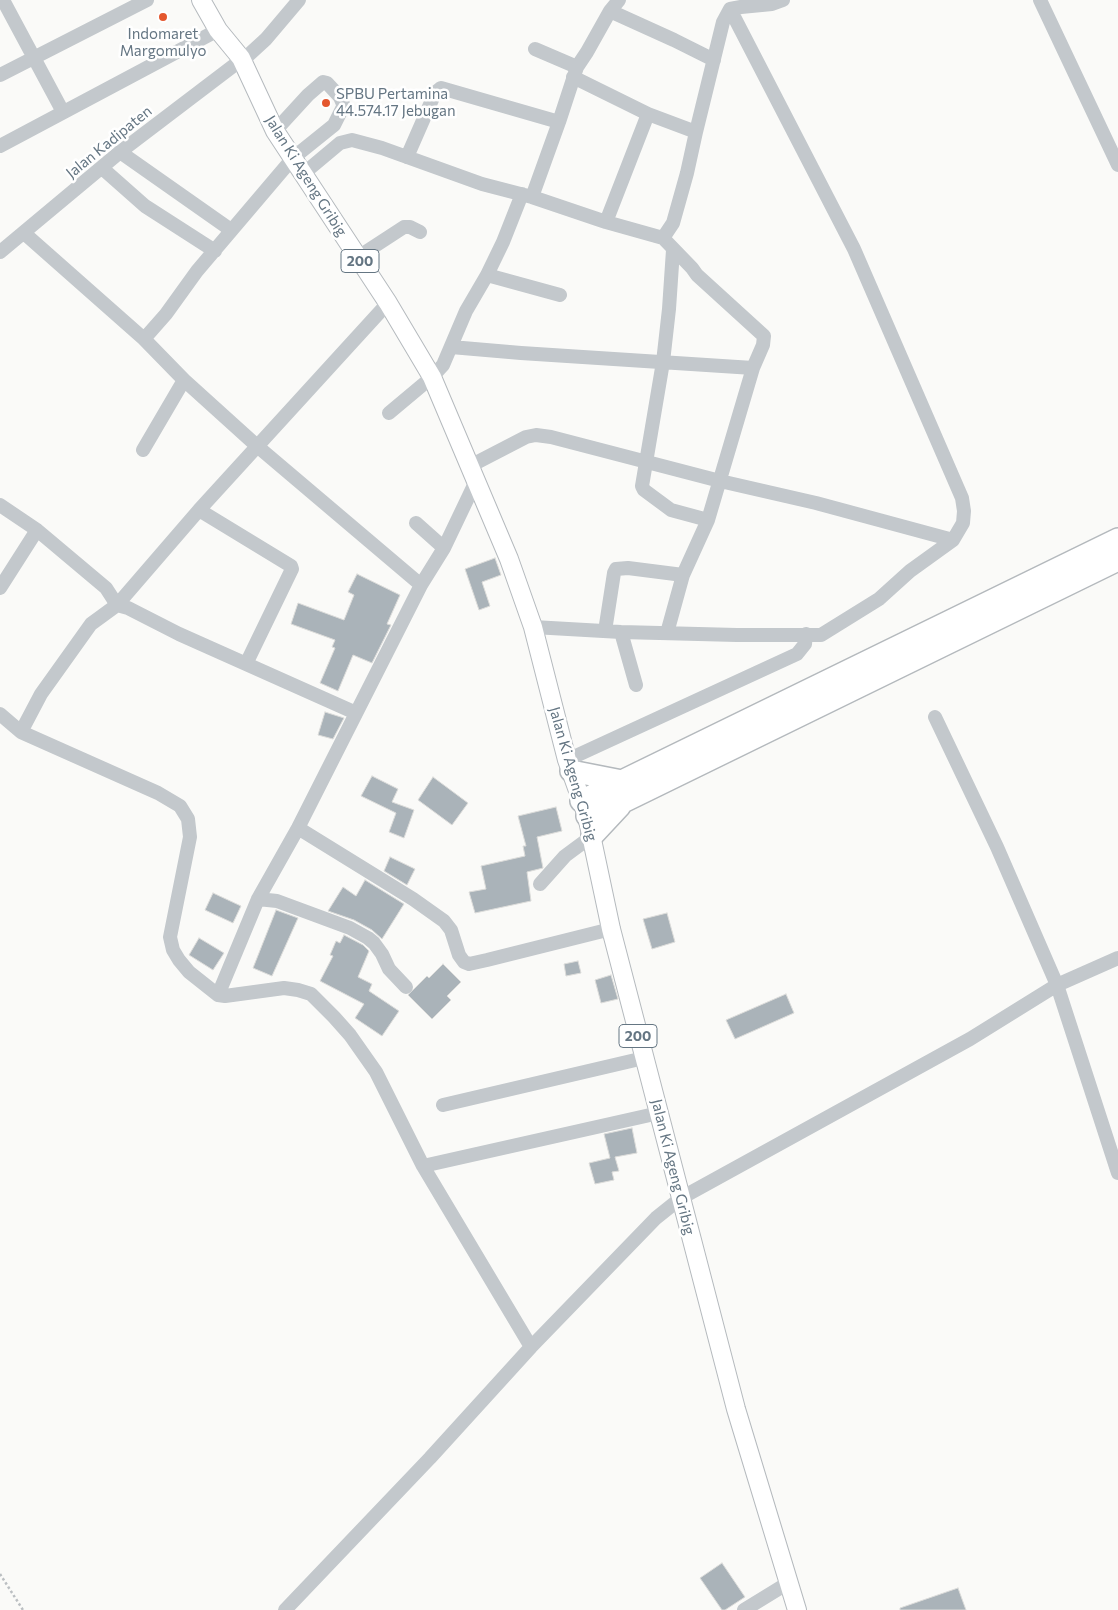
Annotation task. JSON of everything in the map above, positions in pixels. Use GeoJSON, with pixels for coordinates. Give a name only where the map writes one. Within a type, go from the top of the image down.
{"type":"FeatureCollection","features":[{"type":"Feature","properties":{"kind":"highway"},"geometry":{"type":"LineString","coordinates":[[587,818],[622,781],[1118,538]]}},
{"type":"Feature","properties":{"kind":"highway"},"geometry":{"type":"LineString","coordinates":[[587,818],[1118,560]]}},
{"type":"Feature","properties":{"kind":"highway"},"geometry":{"type":"LineString","coordinates":[[569,765],[622,781]]}},
{"type":"Feature","properties":{"kind":"main road","name":"Jalan Ki Ageng Gribig"},"geometry":{"type":"LineString","coordinates":[[201,0],[218,30],[244,58],[275,131],[388,302],[432,377],[509,559],[533,627],[569,765],[587,818],[611,929],[680,1198],[736,1409],[797,1610]]}},
{"type":"Feature","properties":{"kind":"street"},"geometry":{"type":"LineString","coordinates":[[0,75],[147,0]]}},
{"type":"Feature","properties":{"kind":"street","name":"Jalan Kadipaten"},"geometry":{"type":"LineString","coordinates":[[0,252],[120,152],[244,58],[266,39],[299,0]]}},
{"type":"Feature","properties":{"kind":"street"},"geometry":{"type":"LineString","coordinates":[[389,413],[432,377],[443,365],[466,311],[487,275],[527,196],[559,122],[575,72],[619,0]]}},
{"type":"Feature","properties":{"kind":"street"},"geometry":{"type":"LineString","coordinates":[[1040,0],[1118,166]]}},
{"type":"Feature","properties":{"kind":"street"},"geometry":{"type":"LineString","coordinates":[[730,9],[773,1]]}},
{"type":"Feature","properties":{"kind":"street"},"geometry":{"type":"LineString","coordinates":[[5,2],[63,112]]}},
{"type":"Feature","properties":{"kind":"street"},"geometry":{"type":"LineString","coordinates":[[663,238],[675,215],[687,173],[723,22],[730,9]]}},
{"type":"Feature","properties":{"kind":"street"},"geometry":{"type":"LineString","coordinates":[[533,627],[621,632],[821,635],[879,600],[910,571],[953,540],[963,523],[962,498],[854,249],[730,9]]}},
{"type":"Feature","properties":{"kind":"street"},"geometry":{"type":"LineString","coordinates":[[610,12],[714,60]]}},
{"type":"Feature","properties":{"kind":"street"},"geometry":{"type":"LineString","coordinates":[[0,146],[218,30]]}},
{"type":"Feature","properties":{"kind":"street"},"geometry":{"type":"LineString","coordinates":[[536,49],[648,114],[696,132]]}},
{"type":"Feature","properties":{"kind":"street"},"geometry":{"type":"LineString","coordinates":[[144,339],[197,271],[292,158],[334,125],[343,107],[340,98],[327,83],[323,82],[308,95],[275,131]]}},
{"type":"Feature","properties":{"kind":"street"},"geometry":{"type":"LineString","coordinates":[[407,157],[435,93],[441,88],[559,122]]}},
{"type":"Feature","properties":{"kind":"street"},"geometry":{"type":"LineString","coordinates":[[606,222],[648,114]]}},
{"type":"Feature","properties":{"kind":"street"},"geometry":{"type":"LineString","coordinates":[[303,174],[340,143],[352,140],[407,157],[482,184],[663,238],[697,275],[764,336],[763,345],[753,368],[708,520],[683,575],[667,633]]}},
{"type":"Feature","properties":{"kind":"street"},"geometry":{"type":"LineString","coordinates":[[120,152],[231,230]]}},
{"type":"Feature","properties":{"kind":"street"},"geometry":{"type":"LineString","coordinates":[[102,168],[145,206],[215,251]]}},
{"type":"Feature","properties":{"kind":"street"},"geometry":{"type":"LineString","coordinates":[[358,257],[404,227],[410,227],[420,232]]}},
{"type":"Feature","properties":{"kind":"street"},"geometry":{"type":"LineString","coordinates":[[24,233],[144,339],[184,380],[257,446],[421,585]]}},
{"type":"Feature","properties":{"kind":"street"},"geometry":{"type":"LineString","coordinates":[[673,250],[670,309],[642,486],[644,490],[671,510],[708,520]]}},
{"type":"Feature","properties":{"kind":"street"},"geometry":{"type":"LineString","coordinates":[[487,275],[560,295]]}},
{"type":"Feature","properties":{"kind":"street"},"geometry":{"type":"LineString","coordinates":[[21,732],[41,694],[74,646],[92,624],[117,604],[199,510],[388,302]]}},
{"type":"Feature","properties":{"kind":"street"},"geometry":{"type":"LineString","coordinates":[[451,347],[753,368]]}},
{"type":"Feature","properties":{"kind":"street"},"geometry":{"type":"LineString","coordinates":[[142,450],[184,380]]}},
{"type":"Feature","properties":{"kind":"street"},"geometry":{"type":"LineString","coordinates":[[218,995],[258,899],[298,828],[421,585],[444,548],[473,474],[526,437],[536,435],[551,437],[720,481],[816,503],[953,540]]}},
{"type":"Feature","properties":{"kind":"street"},"geometry":{"type":"LineString","coordinates":[[0,505],[37,530],[106,588],[117,604],[152,622],[356,713]]}},
{"type":"Feature","properties":{"kind":"street"},"geometry":{"type":"LineString","coordinates":[[199,510],[291,566],[292,569],[246,664]]}},
{"type":"Feature","properties":{"kind":"street"},"geometry":{"type":"LineString","coordinates":[[416,524],[444,548]]}},
{"type":"Feature","properties":{"kind":"street"},"geometry":{"type":"LineString","coordinates":[[0,588],[37,530]]}},
{"type":"Feature","properties":{"kind":"street"},"geometry":{"type":"LineString","coordinates":[[605,631],[616,569],[628,568],[683,575]]}},
{"type":"Feature","properties":{"kind":"street"},"geometry":{"type":"LineString","coordinates":[[621,632],[636,685]]}},
{"type":"Feature","properties":{"kind":"street"},"geometry":{"type":"LineString","coordinates":[[569,765],[797,654],[805,644],[806,634]]}},
{"type":"Feature","properties":{"kind":"street"},"geometry":{"type":"LineString","coordinates":[[0,714],[21,732],[158,793],[180,806],[185,812],[190,826],[190,837],[172,928],[171,944],[178,960],[189,972],[218,995],[225,996],[284,988],[311,994],[350,1035],[376,1072],[423,1166],[531,1347]]}},
{"type":"Feature","properties":{"kind":"street"},"geometry":{"type":"LineString","coordinates":[[935,718],[997,848],[1057,985],[1118,1173]]}},
{"type":"Feature","properties":{"kind":"street"},"geometry":{"type":"LineString","coordinates":[[540,884],[565,856],[587,818]]}},
{"type":"Feature","properties":{"kind":"street"},"geometry":{"type":"LineString","coordinates":[[298,828],[414,899],[444,921],[464,962],[471,963],[486,960],[611,929]]}},
{"type":"Feature","properties":{"kind":"street"},"geometry":{"type":"LineString","coordinates":[[258,899],[277,901],[350,928],[368,938],[374,942],[389,969],[406,987]]}},
{"type":"Feature","properties":{"kind":"street"},"geometry":{"type":"LineString","coordinates":[[285,1610],[430,1458],[531,1347],[656,1218],[680,1198],[970,1039],[1057,985],[1118,958]]}},
{"type":"Feature","properties":{"kind":"street"},"geometry":{"type":"LineString","coordinates":[[444,1105],[644,1058]]}},
{"type":"Feature","properties":{"kind":"street"},"geometry":{"type":"LineString","coordinates":[[423,1166],[659,1113]]}},
{"type":"Feature","properties":{"kind":"street"},"geometry":{"type":"LineString","coordinates":[[744,1610],[788,1583]]}},
{"type":"Feature","properties":{"kind":"street"},"geometry":{"type":"LineString","coordinates":[[296,1598],[304,1610]]}},
{"type":"Feature","properties":{"kind":"path"},"geometry":{"type":"LineString","coordinates":[[0,1574],[23,1610]]}},
{"type":"Feature","properties":{"kind":"building"},"geometry":{"type":"Polygon","coordinates":[[[495,558],[501,575],[482,582],[490,606],[479,610],[465,569],[495,558]]]}},
{"type":"Feature","properties":{"kind":"building"},"geometry":{"type":"Polygon","coordinates":[[[357,574],[400,595],[387,624],[391,625],[372,663],[353,655],[338,691],[320,683],[335,648],[332,647],[335,640],[291,624],[298,603],[344,620],[354,595],[348,592],[357,574]]]}},
{"type":"Feature","properties":{"kind":"building"},"geometry":{"type":"Polygon","coordinates":[[[325,712],[344,718],[333,739],[318,735],[325,712]]]}},
{"type":"Feature","properties":{"kind":"building"},"geometry":{"type":"Polygon","coordinates":[[[372,776],[398,789],[392,802],[414,810],[404,838],[389,832],[396,813],[361,796],[372,776]]]}},
{"type":"Feature","properties":{"kind":"building"},"geometry":{"type":"Polygon","coordinates":[[[433,777],[468,803],[452,825],[418,800],[433,777]]]}},
{"type":"Feature","properties":{"kind":"building"},"geometry":{"type":"Polygon","coordinates":[[[556,807],[562,831],[537,837],[543,868],[527,872],[531,901],[475,913],[469,892],[486,889],[481,866],[525,856],[523,846],[526,846],[518,816],[556,807]]]}},
{"type":"Feature","properties":{"kind":"building"},"geometry":{"type":"Polygon","coordinates":[[[390,857],[415,869],[407,885],[384,871],[390,857]]]}},
{"type":"Feature","properties":{"kind":"building"},"geometry":{"type":"Polygon","coordinates":[[[365,880],[404,904],[382,939],[372,930],[354,920],[328,911],[343,887],[356,896],[365,880]]]}},
{"type":"Feature","properties":{"kind":"building"},"geometry":{"type":"Polygon","coordinates":[[[213,893],[241,906],[233,923],[205,910],[213,893]]]}},
{"type":"Feature","properties":{"kind":"building"},"geometry":{"type":"Polygon","coordinates":[[[276,910],[298,918],[272,976],[253,968],[276,910]]]}},
{"type":"Feature","properties":{"kind":"building"},"geometry":{"type":"Polygon","coordinates":[[[667,913],[675,942],[652,949],[643,919],[667,913]]]}},
{"type":"Feature","properties":{"kind":"building"},"geometry":{"type":"Polygon","coordinates":[[[344,935],[363,945],[369,951],[358,977],[372,984],[369,991],[399,1011],[382,1036],[355,1018],[364,1004],[320,981],[333,956],[330,955],[336,941],[340,943],[344,935]]]}},
{"type":"Feature","properties":{"kind":"building"},"geometry":{"type":"Polygon","coordinates":[[[199,938],[224,953],[213,970],[189,955],[199,938]]]}},
{"type":"Feature","properties":{"kind":"building"},"geometry":{"type":"Polygon","coordinates":[[[578,961],[581,973],[566,976],[564,964],[578,961]]]}},
{"type":"Feature","properties":{"kind":"building"},"geometry":{"type":"Polygon","coordinates":[[[443,964],[461,982],[447,996],[451,1000],[432,1019],[408,995],[427,976],[429,978],[443,964]]]}},
{"type":"Feature","properties":{"kind":"building"},"geometry":{"type":"Polygon","coordinates":[[[611,975],[618,999],[601,1003],[595,980],[611,975]]]}},
{"type":"Feature","properties":{"kind":"building"},"geometry":{"type":"Polygon","coordinates":[[[786,994],[794,1013],[735,1039],[726,1020],[786,994]]]}},
{"type":"Feature","properties":{"kind":"building"},"geometry":{"type":"Polygon","coordinates":[[[632,1128],[637,1153],[615,1157],[619,1171],[612,1172],[614,1180],[595,1184],[589,1163],[610,1158],[604,1134],[632,1128]]]}},
{"type":"Feature","properties":{"kind":"building"},"geometry":{"type":"Polygon","coordinates":[[[722,1563],[745,1597],[725,1610],[722,1610],[700,1578],[722,1563]]]}},
{"type":"Feature","properties":{"kind":"building"},"geometry":{"type":"Polygon","coordinates":[[[958,1588],[966,1610],[900,1610],[900,1608],[958,1588]]]}},
{"type":"Feature","properties":{"kind":"place","name":"Indomaret Margomulyo"},"geometry":{"type":"Point","coordinates":[163,17]}},
{"type":"Feature","properties":{"kind":"place","name":"SPBU Pertamina 44.574.17 Jebugan"},"geometry":{"type":"Point","coordinates":[326,103]}}]}
